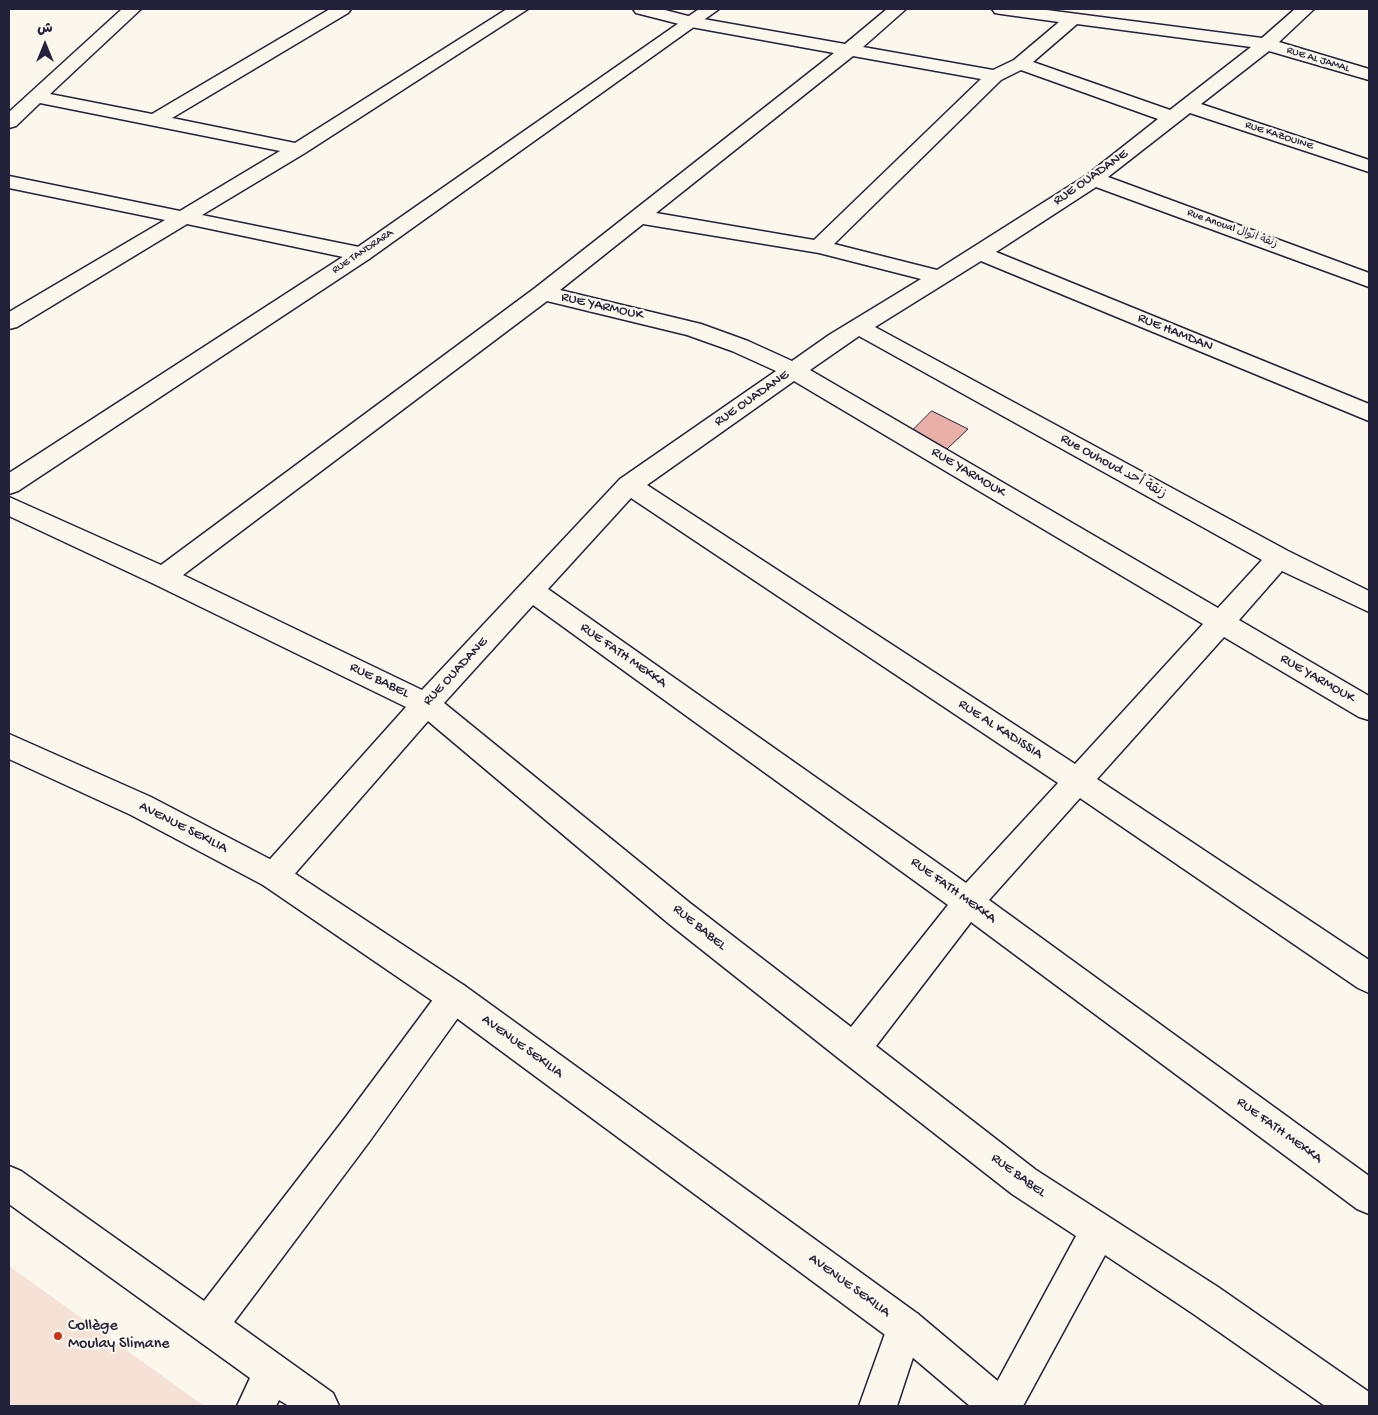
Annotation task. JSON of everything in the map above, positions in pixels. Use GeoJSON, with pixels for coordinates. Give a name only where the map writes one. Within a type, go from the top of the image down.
{"type":"FeatureCollection","features":[{"type":"Feature","properties":{"kind":"street"},"geometry":{"type":"LineString","coordinates":[[9,122],[132,9]]}},
{"type":"Feature","properties":{"kind":"street"},"geometry":{"type":"LineString","coordinates":[[157,119],[342,9]]}},
{"type":"Feature","properties":{"kind":"street"},"geometry":{"type":"LineString","coordinates":[[9,322],[298,149],[519,9]]}},
{"type":"Feature","properties":{"kind":"street"},"geometry":{"type":"LineString","coordinates":[[642,9],[691,22],[994,76]]}},
{"type":"Feature","properties":{"kind":"street","name":"RUE TANDRARA"},"geometry":{"type":"LineString","coordinates":[[9,485],[362,254],[710,9]]}},
{"type":"Feature","properties":{"kind":"street"},"geometry":{"type":"LineString","coordinates":[[162,577],[543,293],[848,51],[896,9]]}},
{"type":"Feature","properties":{"kind":"street","name":"RUE AL JAMAL"},"geometry":{"type":"LineString","coordinates":[[1001,9],[1072,20],[1266,44],[1369,75]]}},
{"type":"Feature","properties":{"kind":"street","name":"RUE OUADANE"},"geometry":{"type":"LineString","coordinates":[[274,876],[426,704],[532,592],[629,484],[859,326],[980,253],[1094,179],[1266,44],[1305,9]]}},
{"type":"Feature","properties":{"kind":"street"},"geometry":{"type":"LineString","coordinates":[[819,247],[994,76],[1020,64],[1072,20]]}},
{"type":"Feature","properties":{"kind":"street","name":"RUE KAZOUINE"},"geometry":{"type":"LineString","coordinates":[[1020,64],[1369,166]]}},
{"type":"Feature","properties":{"kind":"street"},"geometry":{"type":"LineString","coordinates":[[37,97],[157,119],[298,149]]}},
{"type":"Feature","properties":{"kind":"street","name":"Rue Anoual زنقة انوال"},"geometry":{"type":"LineString","coordinates":[[1094,179],[1369,280]]}},
{"type":"Feature","properties":{"kind":"street"},"geometry":{"type":"LineString","coordinates":[[9,182],[362,254]]}},
{"type":"Feature","properties":{"kind":"street"},"geometry":{"type":"LineString","coordinates":[[640,217],[819,247],[939,278]]}},
{"type":"Feature","properties":{"kind":"street","name":"RUE HAMDAN"},"geometry":{"type":"LineString","coordinates":[[980,253],[1369,413]]}},
{"type":"Feature","properties":{"kind":"street","name":"RUE YARMOUK"},"geometry":{"type":"LineString","coordinates":[[543,293],[693,329],[740,346],[793,370],[1369,709]]}},
{"type":"Feature","properties":{"kind":"street","name":"Rue Ouhoud زنقة أحد"},"geometry":{"type":"LineString","coordinates":[[859,326],[1279,558],[1369,602]]}},
{"type":"Feature","properties":{"kind":"street","name":"RUE AL KADISSIA"},"geometry":{"type":"LineString","coordinates":[[629,484],[1079,782],[1369,978]]}},
{"type":"Feature","properties":{"kind":"street","name":"RUE BABEL"},"geometry":{"type":"LineString","coordinates":[[9,506],[426,704],[679,913],[1024,1182],[1205,1300],[1358,1406]]}},
{"type":"Feature","properties":{"kind":"street"},"geometry":{"type":"LineString","coordinates":[[853,1050],[968,902],[1079,782],[1279,558]]}},
{"type":"Feature","properties":{"kind":"street","name":"RUE FATH MEKKA"},"geometry":{"type":"LineString","coordinates":[[532,592],[968,902],[1369,1197]]}},
{"type":"Feature","properties":{"kind":"street","name":"AVENUE SEKILIA"},"geometry":{"type":"LineString","coordinates":[[9,746],[141,806],[274,876],[454,997],[905,1327],[1001,1406]]}},
{"type":"Feature","properties":{"kind":"street"},"geometry":{"type":"LineString","coordinates":[[207,1327],[357,1130],[454,997]]}},
{"type":"Feature","properties":{"kind":"street"},"geometry":{"type":"LineString","coordinates":[[9,1183],[207,1327],[320,1406]]}},
{"type":"Feature","properties":{"kind":"street"},"geometry":{"type":"LineString","coordinates":[[1001,1406],[1098,1232]]}},
{"type":"Feature","properties":{"kind":"street"},"geometry":{"type":"LineString","coordinates":[[878,1406],[905,1327]]}},
{"type":"Feature","properties":{"kind":"street"},"geometry":{"type":"LineString","coordinates":[[256,1406],[273,1374]]}},
{"type":"Feature","properties":{"kind":"shaded area","name":"Collège Moulay Slimane"},"geometry":{"type":"Polygon","coordinates":[[[9,1266],[204,1406],[9,1406],[9,1266]]]}},
{"type":"Feature","properties":{"kind":"building"},"geometry":{"type":"Polygon","coordinates":[[[932,411],[968,429],[946,450],[911,432],[932,411]]]}},
{"type":"Feature","properties":{"kind":"place","name":"Collège Moulay Slimane"},"geometry":{"type":"Point","coordinates":[58,1336]}}]}
